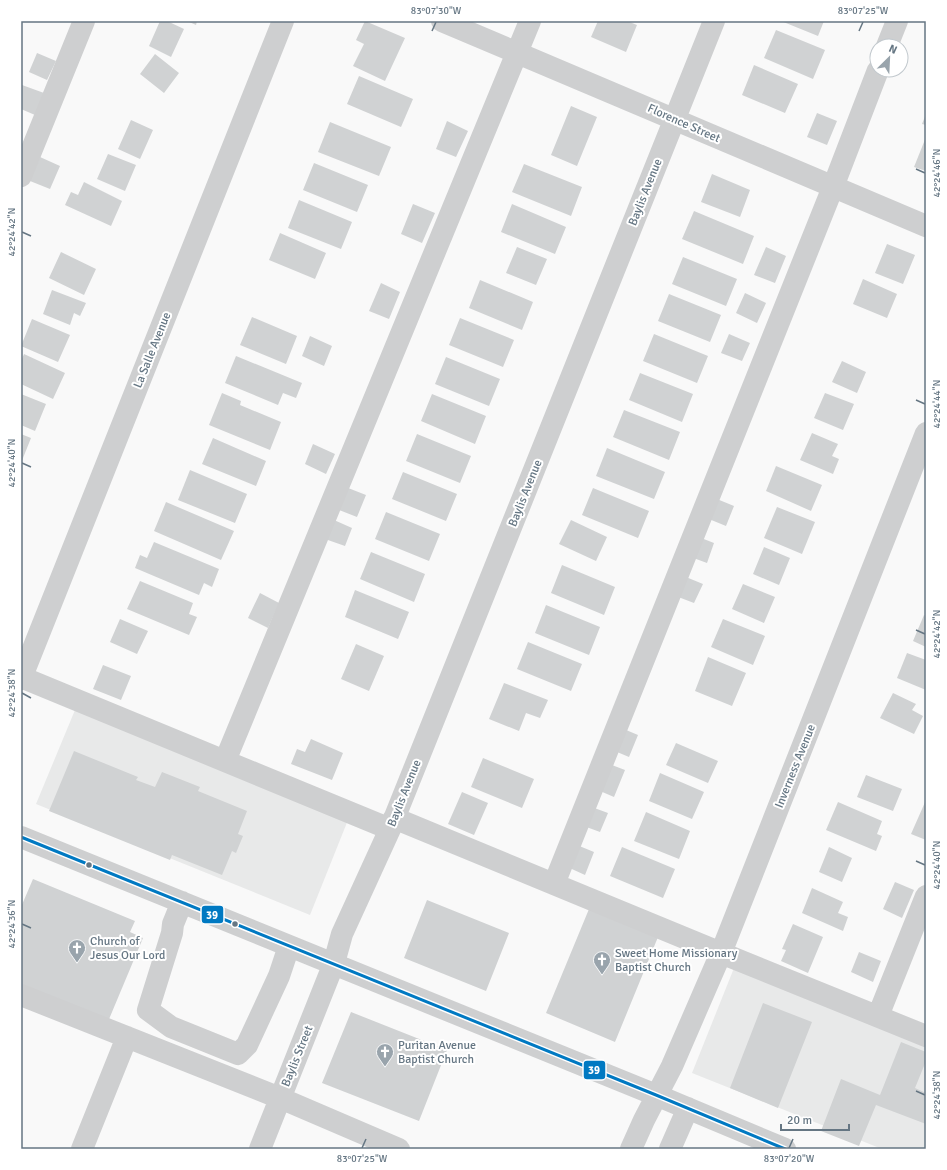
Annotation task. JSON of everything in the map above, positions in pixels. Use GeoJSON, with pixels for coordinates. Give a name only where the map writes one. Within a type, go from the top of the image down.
{"type":"FeatureCollection","features":[{"type":"Feature","properties":{"kind":"street"},"geometry":{"type":"LineString","coordinates":[[21,176],[84,21]]}},
{"type":"Feature","properties":{"kind":"street","name":"La Salle Avenue"},"geometry":{"type":"LineString","coordinates":[[21,678],[283,21]]}},
{"type":"Feature","properties":{"kind":"street","name":"Florence Street"},"geometry":{"type":"LineString","coordinates":[[442,21],[646,106],[674,120],[926,226]]}},
{"type":"Feature","properties":{"kind":"street"},"geometry":{"type":"LineString","coordinates":[[225,761],[530,21]]}},
{"type":"Feature","properties":{"kind":"street","name":"Baylis Avenue"},"geometry":{"type":"LineString","coordinates":[[334,963],[342,934],[392,824],[714,21]]}},
{"type":"Feature","properties":{"kind":"street"},"geometry":{"type":"LineString","coordinates":[[890,38],[897,21]]}},
{"type":"Feature","properties":{"kind":"street"},"geometry":{"type":"LineString","coordinates":[[554,884],[875,78]]}},
{"type":"Feature","properties":{"kind":"street","name":"Inverness Avenue"},"geometry":{"type":"LineString","coordinates":[[631,1149],[656,1095],[672,1066],[721,953],[926,433]]}},
{"type":"Feature","properties":{"kind":"street"},"geometry":{"type":"LineString","coordinates":[[21,678],[225,761],[554,884],[926,1036]]}},
{"type":"Feature","properties":{"kind":"street"},"geometry":{"type":"LineString","coordinates":[[21,837],[334,963],[785,1149]]}},
{"type":"Feature","properties":{"kind":"street"},"geometry":{"type":"LineString","coordinates":[[878,1016],[926,896]]}},
{"type":"Feature","properties":{"kind":"street"},"geometry":{"type":"LineString","coordinates":[[182,902],[173,924],[172,932],[148,1010],[171,1027],[238,1054],[247,1045],[278,976],[289,946]]}},
{"type":"Feature","properties":{"kind":"street","name":"Baylis Street"},"geometry":{"type":"LineString","coordinates":[[260,1149],[334,963]]}},
{"type":"Feature","properties":{"kind":"street"},"geometry":{"type":"LineString","coordinates":[[21,995],[280,1098],[399,1149]]}},
{"type":"Feature","properties":{"kind":"street"},"geometry":{"type":"LineString","coordinates":[[82,1149],[127,1038]]}},
{"type":"Feature","properties":{"kind":"street"},"geometry":{"type":"LineString","coordinates":[[670,1149],[688,1108]]}},
{"type":"Feature","properties":{"kind":"shaded area"},"geometry":{"type":"Polygon","coordinates":[[[75,710],[348,820],[310,915],[36,804],[75,710]]]}},
{"type":"Feature","properties":{"kind":"shaded area"},"geometry":{"type":"Polygon","coordinates":[[[734,968],[926,1045],[926,1149],[882,1149],[692,1073],[734,968]]]}},
{"type":"Feature","properties":{"kind":"building"},"geometry":{"type":"Polygon","coordinates":[[[160,21],[167,21],[184,29],[171,57],[149,46],[160,21]]]}},
{"type":"Feature","properties":{"kind":"building"},"geometry":{"type":"Polygon","coordinates":[[[187,21],[197,21],[196,25],[187,21]]]}},
{"type":"Feature","properties":{"kind":"building"},"geometry":{"type":"Polygon","coordinates":[[[365,21],[405,38],[385,81],[353,66],[364,44],[356,40],[365,21]]]}},
{"type":"Feature","properties":{"kind":"building"},"geometry":{"type":"Polygon","coordinates":[[[598,21],[627,21],[637,25],[626,52],[591,37],[598,21]]]}},
{"type":"Feature","properties":{"kind":"building"},"geometry":{"type":"Polygon","coordinates":[[[781,21],[824,21],[818,36],[781,21]]]}},
{"type":"Feature","properties":{"kind":"building"},"geometry":{"type":"Polygon","coordinates":[[[776,30],[825,50],[813,79],[764,58],[776,30]]]}},
{"type":"Feature","properties":{"kind":"building"},"geometry":{"type":"Polygon","coordinates":[[[37,53],[56,61],[47,80],[29,72],[37,53]]]}},
{"type":"Feature","properties":{"kind":"building"},"geometry":{"type":"Polygon","coordinates":[[[155,54],[179,73],[164,93],[140,74],[155,54]]]}},
{"type":"Feature","properties":{"kind":"building"},"geometry":{"type":"Polygon","coordinates":[[[754,65],[798,84],[785,113],[742,95],[754,65]]]}},
{"type":"Feature","properties":{"kind":"building"},"geometry":{"type":"Polygon","coordinates":[[[359,76],[413,99],[401,127],[347,104],[359,76]]]}},
{"type":"Feature","properties":{"kind":"building"},"geometry":{"type":"Polygon","coordinates":[[[22,85],[44,93],[35,115],[21,109],[22,85]]]}},
{"type":"Feature","properties":{"kind":"building"},"geometry":{"type":"Polygon","coordinates":[[[571,106],[597,117],[577,166],[551,155],[571,106]]]}},
{"type":"Feature","properties":{"kind":"building"},"geometry":{"type":"Polygon","coordinates":[[[817,113],[837,121],[827,145],[807,137],[817,113]]]}},
{"type":"Feature","properties":{"kind":"building"},"geometry":{"type":"Polygon","coordinates":[[[926,114],[926,125],[922,124],[926,114]]]}},
{"type":"Feature","properties":{"kind":"building"},"geometry":{"type":"Polygon","coordinates":[[[131,120],[153,130],[140,159],[118,149],[131,120]]]}},
{"type":"Feature","properties":{"kind":"building"},"geometry":{"type":"Polygon","coordinates":[[[447,121],[468,131],[456,157],[436,149],[447,121]]]}},
{"type":"Feature","properties":{"kind":"building"},"geometry":{"type":"Polygon","coordinates":[[[330,122],[391,147],[379,176],[318,152],[330,122]]]}},
{"type":"Feature","properties":{"kind":"building"},"geometry":{"type":"Polygon","coordinates":[[[926,137],[926,171],[914,167],[926,137]]]}},
{"type":"Feature","properties":{"kind":"building"},"geometry":{"type":"Polygon","coordinates":[[[108,154],[136,165],[125,191],[97,179],[108,154]]]}},
{"type":"Feature","properties":{"kind":"building"},"geometry":{"type":"Polygon","coordinates":[[[40,157],[60,166],[50,189],[30,181],[40,157]]]}},
{"type":"Feature","properties":{"kind":"building"},"geometry":{"type":"Polygon","coordinates":[[[314,163],[368,185],[357,212],[303,190],[314,163]]]}},
{"type":"Feature","properties":{"kind":"building"},"geometry":{"type":"Polygon","coordinates":[[[524,164],[582,187],[571,216],[512,192],[524,164]]]}},
{"type":"Feature","properties":{"kind":"building"},"geometry":{"type":"Polygon","coordinates":[[[712,174],[750,190],[740,217],[701,202],[712,174]]]}},
{"type":"Feature","properties":{"kind":"building"},"geometry":{"type":"Polygon","coordinates":[[[84,182],[122,201],[111,226],[65,205],[71,192],[78,195],[84,182]]]}},
{"type":"Feature","properties":{"kind":"building"},"geometry":{"type":"Polygon","coordinates":[[[299,200],[352,222],[341,249],[288,228],[299,200]]]}},
{"type":"Feature","properties":{"kind":"building"},"geometry":{"type":"Polygon","coordinates":[[[413,204],[435,213],[422,243],[401,234],[413,204]]]}},
{"type":"Feature","properties":{"kind":"building"},"geometry":{"type":"Polygon","coordinates":[[[512,204],[566,227],[555,254],[501,232],[512,204]]]}},
{"type":"Feature","properties":{"kind":"building"},"geometry":{"type":"Polygon","coordinates":[[[694,211],[754,236],[743,264],[682,239],[694,211]]]}},
{"type":"Feature","properties":{"kind":"building"},"geometry":{"type":"Polygon","coordinates":[[[280,233],[326,253],[315,279],[269,260],[280,233]]]}},
{"type":"Feature","properties":{"kind":"building"},"geometry":{"type":"Polygon","coordinates":[[[887,244],[915,255],[903,284],[875,273],[887,244]]]}},
{"type":"Feature","properties":{"kind":"building"},"geometry":{"type":"Polygon","coordinates":[[[517,247],[547,259],[536,285],[506,273],[517,247]]]}},
{"type":"Feature","properties":{"kind":"building"},"geometry":{"type":"Polygon","coordinates":[[[766,247],[786,256],[775,283],[754,275],[766,247]]]}},
{"type":"Feature","properties":{"kind":"building"},"geometry":{"type":"Polygon","coordinates":[[[61,252],[96,269],[84,295],[49,278],[61,252]]]}},
{"type":"Feature","properties":{"kind":"building"},"geometry":{"type":"Polygon","coordinates":[[[683,257],[737,279],[726,306],[672,284],[683,257]]]}},
{"type":"Feature","properties":{"kind":"building"},"geometry":{"type":"Polygon","coordinates":[[[863,279],[897,294],[887,318],[853,304],[863,279]]]}},
{"type":"Feature","properties":{"kind":"building"},"geometry":{"type":"Polygon","coordinates":[[[480,280],[533,302],[522,330],[469,308],[480,280]]]}},
{"type":"Feature","properties":{"kind":"building"},"geometry":{"type":"Polygon","coordinates":[[[381,283],[400,292],[389,319],[369,311],[381,283]]]}},
{"type":"Feature","properties":{"kind":"building"},"geometry":{"type":"Polygon","coordinates":[[[52,290],[86,303],[80,316],[74,313],[70,325],[43,314],[52,290]]]}},
{"type":"Feature","properties":{"kind":"building"},"geometry":{"type":"Polygon","coordinates":[[[745,293],[766,303],[757,323],[736,313],[745,293]]]}},
{"type":"Feature","properties":{"kind":"building"},"geometry":{"type":"Polygon","coordinates":[[[669,294],[721,315],[710,342],[658,321],[669,294]]]}},
{"type":"Feature","properties":{"kind":"building"},"geometry":{"type":"Polygon","coordinates":[[[252,317],[297,336],[286,364],[240,345],[252,317]]]}},
{"type":"Feature","properties":{"kind":"building"},"geometry":{"type":"Polygon","coordinates":[[[460,318],[514,340],[503,367],[449,345],[460,318]]]}},
{"type":"Feature","properties":{"kind":"building"},"geometry":{"type":"Polygon","coordinates":[[[32,319],[70,335],[58,362],[21,346],[32,319]]]}},
{"type":"Feature","properties":{"kind":"building"},"geometry":{"type":"Polygon","coordinates":[[[654,334],[708,356],[697,383],[643,361],[654,334]]]}},
{"type":"Feature","properties":{"kind":"building"},"geometry":{"type":"Polygon","coordinates":[[[729,334],[750,343],[742,361],[721,353],[729,334]]]}},
{"type":"Feature","properties":{"kind":"building"},"geometry":{"type":"Polygon","coordinates":[[[310,336],[332,346],[324,366],[302,356],[310,336]]]}},
{"type":"Feature","properties":{"kind":"building"},"geometry":{"type":"Polygon","coordinates":[[[24,354],[65,373],[53,399],[21,384],[21,361],[24,354]]]}},
{"type":"Feature","properties":{"kind":"building"},"geometry":{"type":"Polygon","coordinates":[[[236,356],[302,383],[296,398],[283,393],[278,405],[225,383],[236,356]]]}},
{"type":"Feature","properties":{"kind":"building"},"geometry":{"type":"Polygon","coordinates":[[[446,357],[500,379],[489,406],[435,384],[446,357]]]}},
{"type":"Feature","properties":{"kind":"building"},"geometry":{"type":"Polygon","coordinates":[[[842,361],[866,372],[857,393],[832,382],[842,361]]]}},
{"type":"Feature","properties":{"kind":"building"},"geometry":{"type":"Polygon","coordinates":[[[640,373],[693,394],[682,422],[629,400],[640,373]]]}},
{"type":"Feature","properties":{"kind":"building"},"geometry":{"type":"Polygon","coordinates":[[[222,393],[241,401],[240,405],[281,422],[270,450],[209,425],[222,393]]]}},
{"type":"Feature","properties":{"kind":"building"},"geometry":{"type":"Polygon","coordinates":[[[825,393],[854,404],[843,430],[814,418],[825,393]]]}},
{"type":"Feature","properties":{"kind":"building"},"geometry":{"type":"Polygon","coordinates":[[[21,394],[46,404],[35,431],[21,425],[21,394]]]}},
{"type":"Feature","properties":{"kind":"building"},"geometry":{"type":"Polygon","coordinates":[[[432,394],[486,416],[475,444],[421,421],[432,394]]]}},
{"type":"Feature","properties":{"kind":"building"},"geometry":{"type":"Polygon","coordinates":[[[624,410],[680,432],[669,460],[613,437],[624,410]]]}},
{"type":"Feature","properties":{"kind":"building"},"geometry":{"type":"Polygon","coordinates":[[[812,433],[838,444],[832,456],[839,459],[833,474],[800,460],[812,433]]]}},
{"type":"Feature","properties":{"kind":"building"},"geometry":{"type":"Polygon","coordinates":[[[21,434],[31,438],[21,463],[21,434]]]}},
{"type":"Feature","properties":{"kind":"building"},"geometry":{"type":"Polygon","coordinates":[[[417,434],[471,456],[460,483],[406,461],[417,434]]]}},
{"type":"Feature","properties":{"kind":"building"},"geometry":{"type":"Polygon","coordinates":[[[213,438],[266,461],[256,486],[202,464],[213,438]]]}},
{"type":"Feature","properties":{"kind":"building"},"geometry":{"type":"Polygon","coordinates":[[[313,444],[335,454],[326,474],[305,464],[313,444]]]}},
{"type":"Feature","properties":{"kind":"building"},"geometry":{"type":"Polygon","coordinates":[[[607,448],[665,472],[654,499],[596,476],[607,448]]]}},
{"type":"Feature","properties":{"kind":"building"},"geometry":{"type":"Polygon","coordinates":[[[776,466],[822,485],[811,511],[766,491],[776,466]]]}},
{"type":"Feature","properties":{"kind":"building"},"geometry":{"type":"Polygon","coordinates":[[[190,470],[247,494],[235,523],[178,500],[190,470]]]}},
{"type":"Feature","properties":{"kind":"building"},"geometry":{"type":"Polygon","coordinates":[[[403,472],[457,494],[446,521],[392,499],[403,472]]]}},
{"type":"Feature","properties":{"kind":"building"},"geometry":{"type":"Polygon","coordinates":[[[343,486],[366,495],[357,517],[334,508],[343,486]]]}},
{"type":"Feature","properties":{"kind":"building"},"geometry":{"type":"Polygon","coordinates":[[[593,488],[649,511],[638,538],[582,515],[593,488]]]}},
{"type":"Feature","properties":{"kind":"building"},"geometry":{"type":"Polygon","coordinates":[[[712,497],[734,506],[726,526],[704,517],[712,497]]]}},
{"type":"Feature","properties":{"kind":"building"},"geometry":{"type":"Polygon","coordinates":[[[166,502],[234,531],[221,560],[154,531],[166,502]]]}},
{"type":"Feature","properties":{"kind":"building"},"geometry":{"type":"Polygon","coordinates":[[[777,507],[815,522],[802,554],[764,538],[777,507]]]}},
{"type":"Feature","properties":{"kind":"building"},"geometry":{"type":"Polygon","coordinates":[[[386,512],[440,534],[429,561],[375,539],[386,512]]]}},
{"type":"Feature","properties":{"kind":"building"},"geometry":{"type":"Polygon","coordinates":[[[334,520],[352,528],[345,546],[325,539],[334,520]]]}},
{"type":"Feature","properties":{"kind":"building"},"geometry":{"type":"Polygon","coordinates":[[[571,520],[607,537],[596,561],[559,544],[571,520]]]}},
{"type":"Feature","properties":{"kind":"building"},"geometry":{"type":"Polygon","coordinates":[[[696,536],[714,543],[707,563],[688,556],[696,536]]]}},
{"type":"Feature","properties":{"kind":"building"},"geometry":{"type":"Polygon","coordinates":[[[154,542],[219,569],[212,587],[204,583],[199,595],[135,568],[140,555],[147,558],[154,542]]]}},
{"type":"Feature","properties":{"kind":"building"},"geometry":{"type":"Polygon","coordinates":[[[764,547],[790,558],[779,585],[753,574],[764,547]]]}},
{"type":"Feature","properties":{"kind":"building"},"geometry":{"type":"Polygon","coordinates":[[[371,552],[425,574],[414,602],[360,579],[371,552]]]}},
{"type":"Feature","properties":{"kind":"building"},"geometry":{"type":"Polygon","coordinates":[[[562,565],[615,587],[604,615],[551,593],[562,565]]]}},
{"type":"Feature","properties":{"kind":"building"},"geometry":{"type":"Polygon","coordinates":[[[681,575],[703,584],[694,603],[673,595],[681,575]]]}},
{"type":"Feature","properties":{"kind":"building"},"geometry":{"type":"Polygon","coordinates":[[[140,581],[193,603],[189,614],[197,617],[189,635],[127,609],[140,581]]]}},
{"type":"Feature","properties":{"kind":"building"},"geometry":{"type":"Polygon","coordinates":[[[743,584],[775,597],[764,623],[732,609],[743,584]]]}},
{"type":"Feature","properties":{"kind":"building"},"geometry":{"type":"Polygon","coordinates":[[[355,590],[409,612],[398,639],[345,617],[355,590]]]}},
{"type":"Feature","properties":{"kind":"building"},"geometry":{"type":"Polygon","coordinates":[[[260,593],[279,603],[268,628],[248,618],[260,593]]]}},
{"type":"Feature","properties":{"kind":"building"},"geometry":{"type":"Polygon","coordinates":[[[546,605],[600,627],[589,655],[535,633],[546,605]]]}},
{"type":"Feature","properties":{"kind":"building"},"geometry":{"type":"Polygon","coordinates":[[[924,615],[926,616],[926,647],[913,641],[924,615]]]}},
{"type":"Feature","properties":{"kind":"building"},"geometry":{"type":"Polygon","coordinates":[[[120,619],[148,631],[137,654],[110,642],[120,619]]]}},
{"type":"Feature","properties":{"kind":"building"},"geometry":{"type":"Polygon","coordinates":[[[723,619],[765,636],[753,665],[711,647],[723,619]]]}},
{"type":"Feature","properties":{"kind":"building"},"geometry":{"type":"Polygon","coordinates":[[[528,642],[582,664],[571,691],[517,669],[528,642]]]}},
{"type":"Feature","properties":{"kind":"building"},"geometry":{"type":"Polygon","coordinates":[[[356,644],[384,656],[369,691],[341,679],[356,644]]]}},
{"type":"Feature","properties":{"kind":"building"},"geometry":{"type":"Polygon","coordinates":[[[907,653],[926,660],[926,690],[897,678],[907,653]]]}},
{"type":"Feature","properties":{"kind":"building"},"geometry":{"type":"Polygon","coordinates":[[[708,657],[746,673],[732,706],[695,691],[708,657]]]}},
{"type":"Feature","properties":{"kind":"building"},"geometry":{"type":"Polygon","coordinates":[[[103,665],[131,676],[121,700],[93,689],[103,665]]]}},
{"type":"Feature","properties":{"kind":"building"},"geometry":{"type":"Polygon","coordinates":[[[504,683],[548,700],[540,718],[526,713],[519,731],[489,719],[504,683]]]}},
{"type":"Feature","properties":{"kind":"building"},"geometry":{"type":"Polygon","coordinates":[[[893,693],[916,704],[912,710],[923,716],[914,734],[880,718],[893,693]]]}},
{"type":"Feature","properties":{"kind":"building"},"geometry":{"type":"Polygon","coordinates":[[[619,727],[638,735],[629,757],[610,749],[619,727]]]}},
{"type":"Feature","properties":{"kind":"building"},"geometry":{"type":"Polygon","coordinates":[[[311,739],[343,753],[332,780],[291,764],[297,749],[305,752],[311,739]]]}},
{"type":"Feature","properties":{"kind":"building"},"geometry":{"type":"Polygon","coordinates":[[[676,743],[718,761],[708,783],[666,765],[676,743]]]}},
{"type":"Feature","properties":{"kind":"building"},"geometry":{"type":"Polygon","coordinates":[[[74,751],[138,777],[136,780],[155,787],[162,772],[200,787],[198,791],[247,811],[238,834],[243,836],[236,853],[232,851],[222,875],[172,855],[170,860],[49,811],[74,751]]]}},
{"type":"Feature","properties":{"kind":"building"},"geometry":{"type":"Polygon","coordinates":[[[483,758],[534,779],[522,808],[471,787],[483,758]]]}},
{"type":"Feature","properties":{"kind":"building"},"geometry":{"type":"Polygon","coordinates":[[[604,762],[625,770],[614,797],[593,788],[604,762]]]}},
{"type":"Feature","properties":{"kind":"building"},"geometry":{"type":"Polygon","coordinates":[[[660,773],[704,792],[692,819],[649,801],[660,773]]]}},
{"type":"Feature","properties":{"kind":"building"},"geometry":{"type":"Polygon","coordinates":[[[866,775],[902,789],[893,811],[857,797],[866,775]]]}},
{"type":"Feature","properties":{"kind":"building"},"geometry":{"type":"Polygon","coordinates":[[[462,792],[488,803],[474,835],[448,824],[462,792]]]}},
{"type":"Feature","properties":{"kind":"building"},"geometry":{"type":"Polygon","coordinates":[[[926,800],[926,840],[911,834],[926,800]]]}},
{"type":"Feature","properties":{"kind":"building"},"geometry":{"type":"Polygon","coordinates":[[[838,802],[882,821],[877,834],[882,836],[876,851],[826,830],[838,802]]]}},
{"type":"Feature","properties":{"kind":"building"},"geometry":{"type":"Polygon","coordinates":[[[589,806],[608,813],[600,832],[581,825],[589,806]]]}},
{"type":"Feature","properties":{"kind":"building"},"geometry":{"type":"Polygon","coordinates":[[[646,812],[690,831],[679,859],[634,841],[646,812]]]}},
{"type":"Feature","properties":{"kind":"building"},"geometry":{"type":"Polygon","coordinates":[[[572,843],[594,852],[585,875],[563,865],[572,843]]]}},
{"type":"Feature","properties":{"kind":"building"},"geometry":{"type":"Polygon","coordinates":[[[622,847],[675,869],[663,898],[610,876],[622,847]]]}},
{"type":"Feature","properties":{"kind":"building"},"geometry":{"type":"Polygon","coordinates":[[[829,847],[852,858],[842,882],[819,872],[829,847]]]}},
{"type":"Feature","properties":{"kind":"building","name":"Church of Jesus Our Lord"},"geometry":{"type":"Polygon","coordinates":[[[33,879],[135,921],[130,932],[143,938],[107,1024],[21,988],[21,907],[33,879]]]}},
{"type":"Feature","properties":{"kind":"building"},"geometry":{"type":"Polygon","coordinates":[[[895,882],[914,890],[902,918],[883,909],[895,882]]]}},
{"type":"Feature","properties":{"kind":"building"},"geometry":{"type":"Polygon","coordinates":[[[812,888],[843,902],[838,913],[848,917],[843,931],[802,913],[812,888]]]}},
{"type":"Feature","properties":{"kind":"building"},"geometry":{"type":"Polygon","coordinates":[[[427,900],[509,933],[486,991],[404,958],[427,900]]]}},
{"type":"Feature","properties":{"kind":"building","name":"Sweet Home Missionary Baptist Church"},"geometry":{"type":"Polygon","coordinates":[[[589,909],[658,937],[615,1042],[546,1013],[589,909]]]}},
{"type":"Feature","properties":{"kind":"building"},"geometry":{"type":"Polygon","coordinates":[[[793,924],[823,937],[808,973],[781,961],[786,950],[782,949],[793,924]]]}},
{"type":"Feature","properties":{"kind":"building"},"geometry":{"type":"Polygon","coordinates":[[[859,952],[881,961],[873,982],[851,972],[859,952]]]}},
{"type":"Feature","properties":{"kind":"building"},"geometry":{"type":"Polygon","coordinates":[[[763,1003],[812,1022],[778,1108],[730,1088],[763,1003]]]}},
{"type":"Feature","properties":{"kind":"building","name":"Puritan Avenue Baptist Church"},"geometry":{"type":"Polygon","coordinates":[[[351,1012],[447,1050],[419,1121],[322,1083],[351,1012]]]}},
{"type":"Feature","properties":{"kind":"building"},"geometry":{"type":"Polygon","coordinates":[[[901,1042],[926,1052],[926,1061],[915,1088],[926,1093],[926,1124],[876,1105],[859,1146],[821,1131],[841,1079],[880,1095],[901,1042]]]}},
{"type":"Feature","properties":{"kind":"transit line","name":"39"},"geometry":{"type":"LineString","coordinates":[[21,837],[656,1095],[785,1149]]}},
{"type":"Feature","properties":{"kind":"place","name":"Church of Jesus Our Lord"},"geometry":{"type":"Point","coordinates":[77,963]}},
{"type":"Feature","properties":{"kind":"place","name":"Sweet Home Missionary Baptist Church"},"geometry":{"type":"Point","coordinates":[602,975]}},
{"type":"Feature","properties":{"kind":"place","name":"Puritan Avenue Baptist Church"},"geometry":{"type":"Point","coordinates":[385,1067]}}]}
